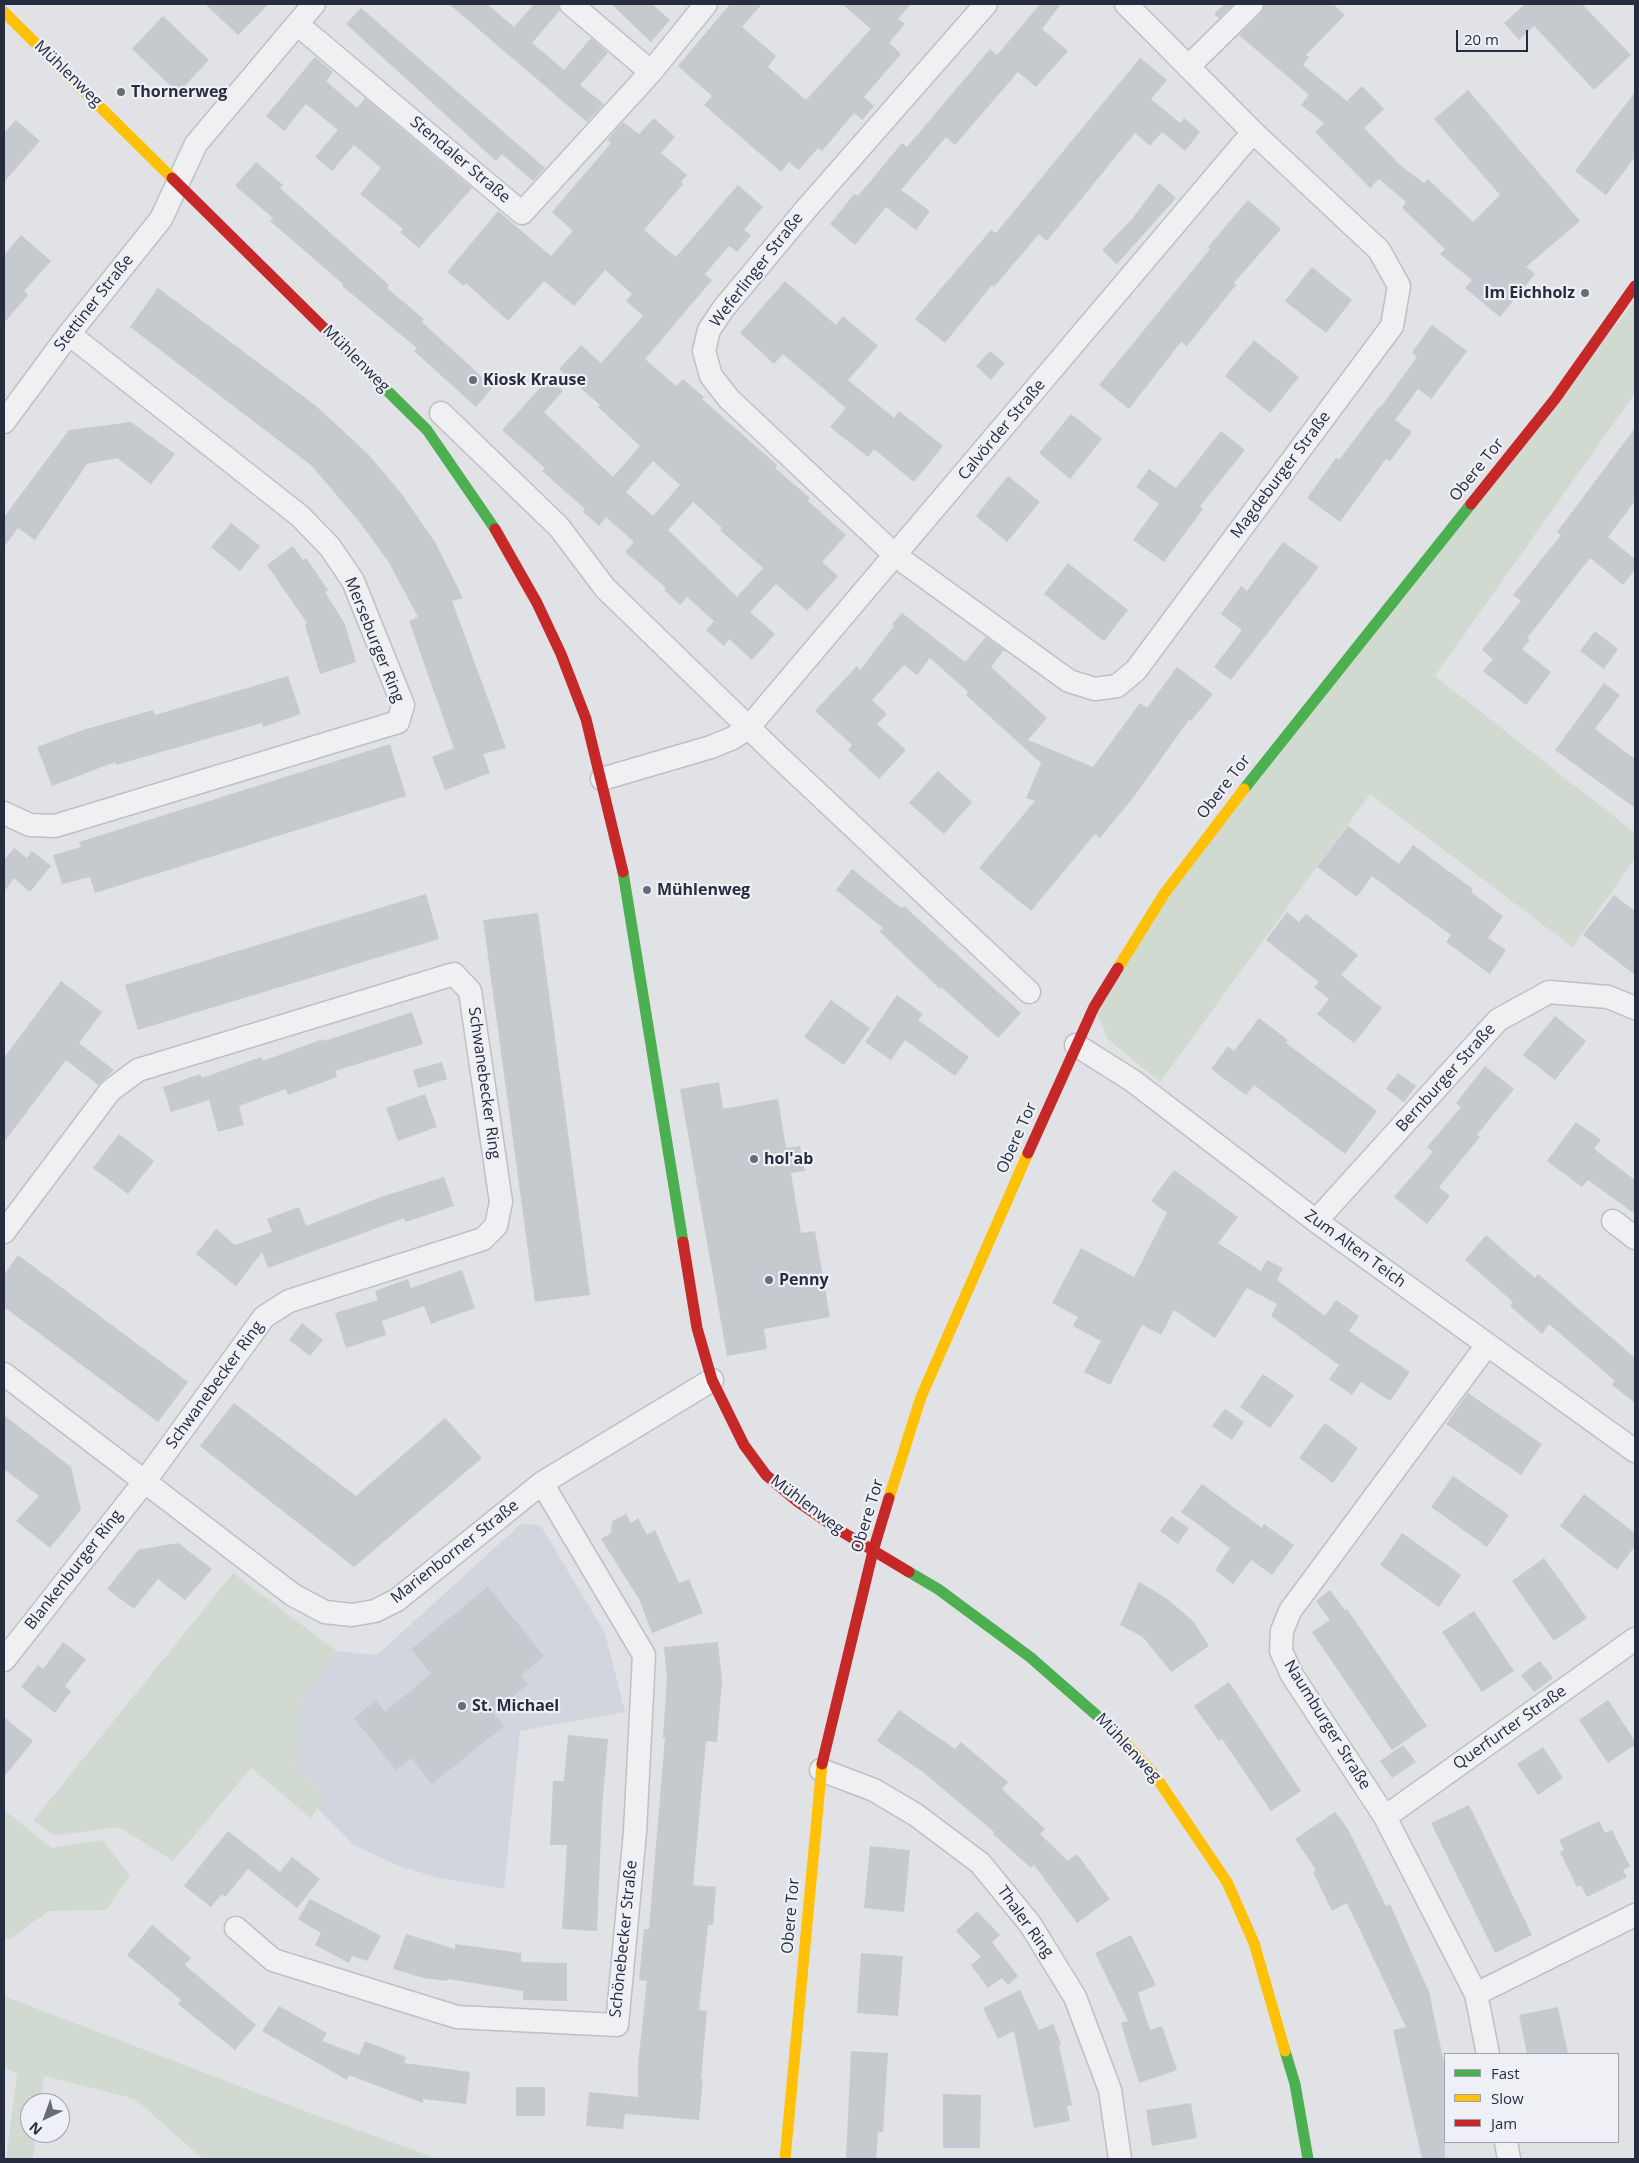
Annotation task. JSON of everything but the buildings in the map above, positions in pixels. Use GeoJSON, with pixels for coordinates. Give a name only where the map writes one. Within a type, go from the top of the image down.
{"type":"FeatureCollection","features":[{"type":"Feature","properties":{"kind":"street"},"geometry":{"type":"LineString","coordinates":[[177,181],[196,144],[314,4]]}},
{"type":"Feature","properties":{"kind":"street"},"geometry":{"type":"LineString","coordinates":[[571,4],[651,72]]}},
{"type":"Feature","properties":{"kind":"street","name":"Stendaler Straße"},"geometry":{"type":"LineString","coordinates":[[297,24],[522,212],[651,72],[706,4]]}},
{"type":"Feature","properties":{"kind":"street","name":"Weferlinger Straße"},"geometry":{"type":"LineString","coordinates":[[896,556],[729,399],[711,376],[704,351],[709,330],[723,309],[807,208],[986,4]]}},
{"type":"Feature","properties":{"kind":"street","name":"Magdeburger Straße"},"geometry":{"type":"LineString","coordinates":[[896,556],[1069,681],[1095,689],[1117,686],[1136,670],[1392,326],[1399,286],[1379,250],[1253,132],[1126,4]]}},
{"type":"Feature","properties":{"kind":"street"},"geometry":{"type":"LineString","coordinates":[[1188,66],[1252,4]]}},
{"type":"Feature","properties":{"kind":"street","name":"Mühlenweg"},"geometry":{"type":"LineString","coordinates":[[4,12],[427,430],[466,485],[506,547],[537,603],[561,654],[586,719],[602,779],[617,841],[636,943],[696,1328],[712,1380],[744,1445],[766,1475],[819,1517],[938,1589],[1030,1656],[1104,1721],[1154,1774],[1226,1882],[1254,1943],[1295,2084],[1308,2159]]}},
{"type":"Feature","properties":{"kind":"street","name":"Calvörder Straße"},"geometry":{"type":"LineString","coordinates":[[749,727],[896,556],[1253,132]]}},
{"type":"Feature","properties":{"kind":"street","name":"Stettiner Straße"},"geometry":{"type":"LineString","coordinates":[[4,422],[69,334],[161,219],[177,181]]}},
{"type":"Feature","properties":{"kind":"street","name":"Obere Tor"},"geometry":{"type":"LineString","coordinates":[[785,2159],[821,1770],[874,1551],[921,1397],[1076,1046],[1094,1007],[1164,894],[1242,791],[1555,399],[1635,286]]}},
{"type":"Feature","properties":{"kind":"street","name":"Merseburger Ring"},"geometry":{"type":"LineString","coordinates":[[4,813],[30,825],[55,826],[398,722],[403,705],[353,581],[330,547],[300,516],[69,334]]}},
{"type":"Feature","properties":{"kind":"street"},"geometry":{"type":"LineString","coordinates":[[441,413],[558,527],[604,588],[1029,992]]}},
{"type":"Feature","properties":{"kind":"street"},"geometry":{"type":"LineString","coordinates":[[602,779],[711,747],[749,727]]}},
{"type":"Feature","properties":{"kind":"street","name":"Schwanebecker Ring"},"geometry":{"type":"LineString","coordinates":[[4,1232],[110,1091],[138,1070],[454,974],[470,992],[501,1202],[496,1226],[483,1239],[289,1301],[264,1317],[145,1481]]}},
{"type":"Feature","properties":{"kind":"street","name":"Bernburger Straße"},"geometry":{"type":"LineString","coordinates":[[1316,1221],[1498,1020],[1549,992],[1608,997],[1635,1008]]}},
{"type":"Feature","properties":{"kind":"street","name":"Zum Alten Teich"},"geometry":{"type":"LineString","coordinates":[[1076,1046],[1133,1081],[1316,1221],[1635,1451]]}},
{"type":"Feature","properties":{"kind":"street"},"geometry":{"type":"LineString","coordinates":[[1613,1221],[1635,1238]]}},
{"type":"Feature","properties":{"kind":"street","name":"Naumburger Straße"},"geometry":{"type":"LineString","coordinates":[[1487,1345],[1290,1611],[1282,1631],[1281,1651],[1292,1675],[1385,1817],[1476,1994],[1488,2053]]}},
{"type":"Feature","properties":{"kind":"street","name":"Marienborner Straße"},"geometry":{"type":"LineString","coordinates":[[4,1374],[293,1595],[325,1612],[352,1615],[375,1611],[397,1600],[542,1483],[712,1380]]}},
{"type":"Feature","properties":{"kind":"street","name":"Blankenburger Ring"},"geometry":{"type":"LineString","coordinates":[[4,1660],[145,1481]]}},
{"type":"Feature","properties":{"kind":"street","name":"Schönebecker Straße"},"geometry":{"type":"LineString","coordinates":[[236,1928],[273,1960],[457,2017],[617,2025],[635,1832],[644,1655],[542,1483]]}},
{"type":"Feature","properties":{"kind":"street","name":"Querfurter Straße"},"geometry":{"type":"LineString","coordinates":[[1385,1817],[1635,1639]]}},
{"type":"Feature","properties":{"kind":"street","name":"Thaler Ring"},"geometry":{"type":"LineString","coordinates":[[821,1770],[874,1790],[916,1814],[980,1864],[1030,1924],[1075,1997],[1110,2090],[1120,2159]]}},
{"type":"Feature","properties":{"kind":"street"},"geometry":{"type":"LineString","coordinates":[[1476,1994],[1635,1915]]}},
{"type":"Feature","properties":{"kind":"street"},"geometry":{"type":"LineString","coordinates":[[1506,2143],[1509,2159]]}},
{"type":"Feature","properties":{"kind":"shaded area"},"geometry":{"type":"Polygon","coordinates":[[[1635,301],[1635,393],[1435,676],[1635,833],[1635,859],[1572,947],[1370,794],[1160,1082],[1108,1039],[1094,1007],[1164,894],[1635,301]]]}},
{"type":"Feature","properties":{"kind":"shaded area","name":"St. Michael"},"geometry":{"type":"Polygon","coordinates":[[[522,1523],[541,1526],[605,1633],[625,1712],[520,1731],[504,1889],[436,1877],[399,1866],[354,1845],[317,1808],[324,1794],[295,1768],[301,1699],[337,1651],[377,1655],[522,1523]]]}},
{"type":"Feature","properties":{"kind":"shaded area"},"geometry":{"type":"Polygon","coordinates":[[[233,1573],[337,1651],[301,1699],[295,1768],[325,1795],[311,1818],[251,1768],[173,1861],[119,1827],[55,1836],[33,1821],[233,1573]]]}},
{"type":"Feature","properties":{"kind":"shaded area"},"geometry":{"type":"Polygon","coordinates":[[[4,1810],[52,1848],[102,1840],[130,1875],[106,1910],[49,1911],[10,1939],[4,1937],[4,1810]]]}},
{"type":"Feature","properties":{"kind":"shaded area"},"geometry":{"type":"Polygon","coordinates":[[[4,1996],[307,2112],[439,2159],[203,2159],[135,2099],[44,2076],[41,2093],[20,2093],[20,2143],[35,2143],[33,2159],[6,2159],[17,2074],[4,2067],[4,1996]]]}},
{"type":"Feature","properties":{"kind":"traffic: fast"},"geometry":{"type":"LineString","coordinates":[[335,339],[427,430],[495,529]]}},
{"type":"Feature","properties":{"kind":"traffic: fast"},"geometry":{"type":"LineString","coordinates":[[1244,789],[1471,504]]}},
{"type":"Feature","properties":{"kind":"traffic: fast"},"geometry":{"type":"LineString","coordinates":[[623,872],[683,1242]]}},
{"type":"Feature","properties":{"kind":"traffic: fast"},"geometry":{"type":"LineString","coordinates":[[909,1572],[938,1589],[1030,1657],[1110,1727]]}},
{"type":"Feature","properties":{"kind":"traffic: fast"},"geometry":{"type":"LineString","coordinates":[[1285,2051],[1295,2084],[1308,2159]]}},
{"type":"Feature","properties":{"kind":"traffic: slow"},"geometry":{"type":"LineString","coordinates":[[4,12],[172,178]]}},
{"type":"Feature","properties":{"kind":"traffic: slow"},"geometry":{"type":"LineString","coordinates":[[1118,968],[1164,894],[1244,789]]}},
{"type":"Feature","properties":{"kind":"traffic: slow"},"geometry":{"type":"LineString","coordinates":[[889,1498],[921,1397],[1028,1153]]}},
{"type":"Feature","properties":{"kind":"traffic: slow"},"geometry":{"type":"LineString","coordinates":[[1110,1727],[1154,1774],[1227,1882],[1254,1943],[1285,2051]]}},
{"type":"Feature","properties":{"kind":"traffic: slow"},"geometry":{"type":"LineString","coordinates":[[785,2159],[822,1764]]}},
{"type":"Feature","properties":{"kind":"traffic: jam"},"geometry":{"type":"LineString","coordinates":[[172,178],[335,339]]}},
{"type":"Feature","properties":{"kind":"traffic: jam"},"geometry":{"type":"LineString","coordinates":[[1471,504],[1555,399],[1635,286]]}},
{"type":"Feature","properties":{"kind":"traffic: jam"},"geometry":{"type":"LineString","coordinates":[[495,529],[537,603],[561,654],[586,719],[623,872]]}},
{"type":"Feature","properties":{"kind":"traffic: jam"},"geometry":{"type":"LineString","coordinates":[[1028,1153],[1094,1007],[1118,968]]}},
{"type":"Feature","properties":{"kind":"traffic: jam"},"geometry":{"type":"LineString","coordinates":[[683,1242],[697,1328],[712,1380],[744,1445],[766,1475],[798,1502],[839,1530],[909,1572]]}},
{"type":"Feature","properties":{"kind":"traffic: jam"},"geometry":{"type":"LineString","coordinates":[[822,1764],[873,1551],[889,1498]]}},
{"type":"Feature","properties":{"kind":"place","name":"Thornerweg"},"geometry":{"type":"Point","coordinates":[121,92]}},
{"type":"Feature","properties":{"kind":"place","name":"Im Eichholz"},"geometry":{"type":"Point","coordinates":[1585,293]}},
{"type":"Feature","properties":{"kind":"place","name":"Kiosk Krause"},"geometry":{"type":"Point","coordinates":[473,380]}},
{"type":"Feature","properties":{"kind":"place","name":"Mühlenweg"},"geometry":{"type":"Point","coordinates":[647,890]}},
{"type":"Feature","properties":{"kind":"place","name":"hol'ab"},"geometry":{"type":"Point","coordinates":[754,1159]}},
{"type":"Feature","properties":{"kind":"place","name":"Penny"},"geometry":{"type":"Point","coordinates":[769,1280]}},
{"type":"Feature","properties":{"kind":"place","name":"St. Michael"},"geometry":{"type":"Point","coordinates":[462,1706]}}]}
